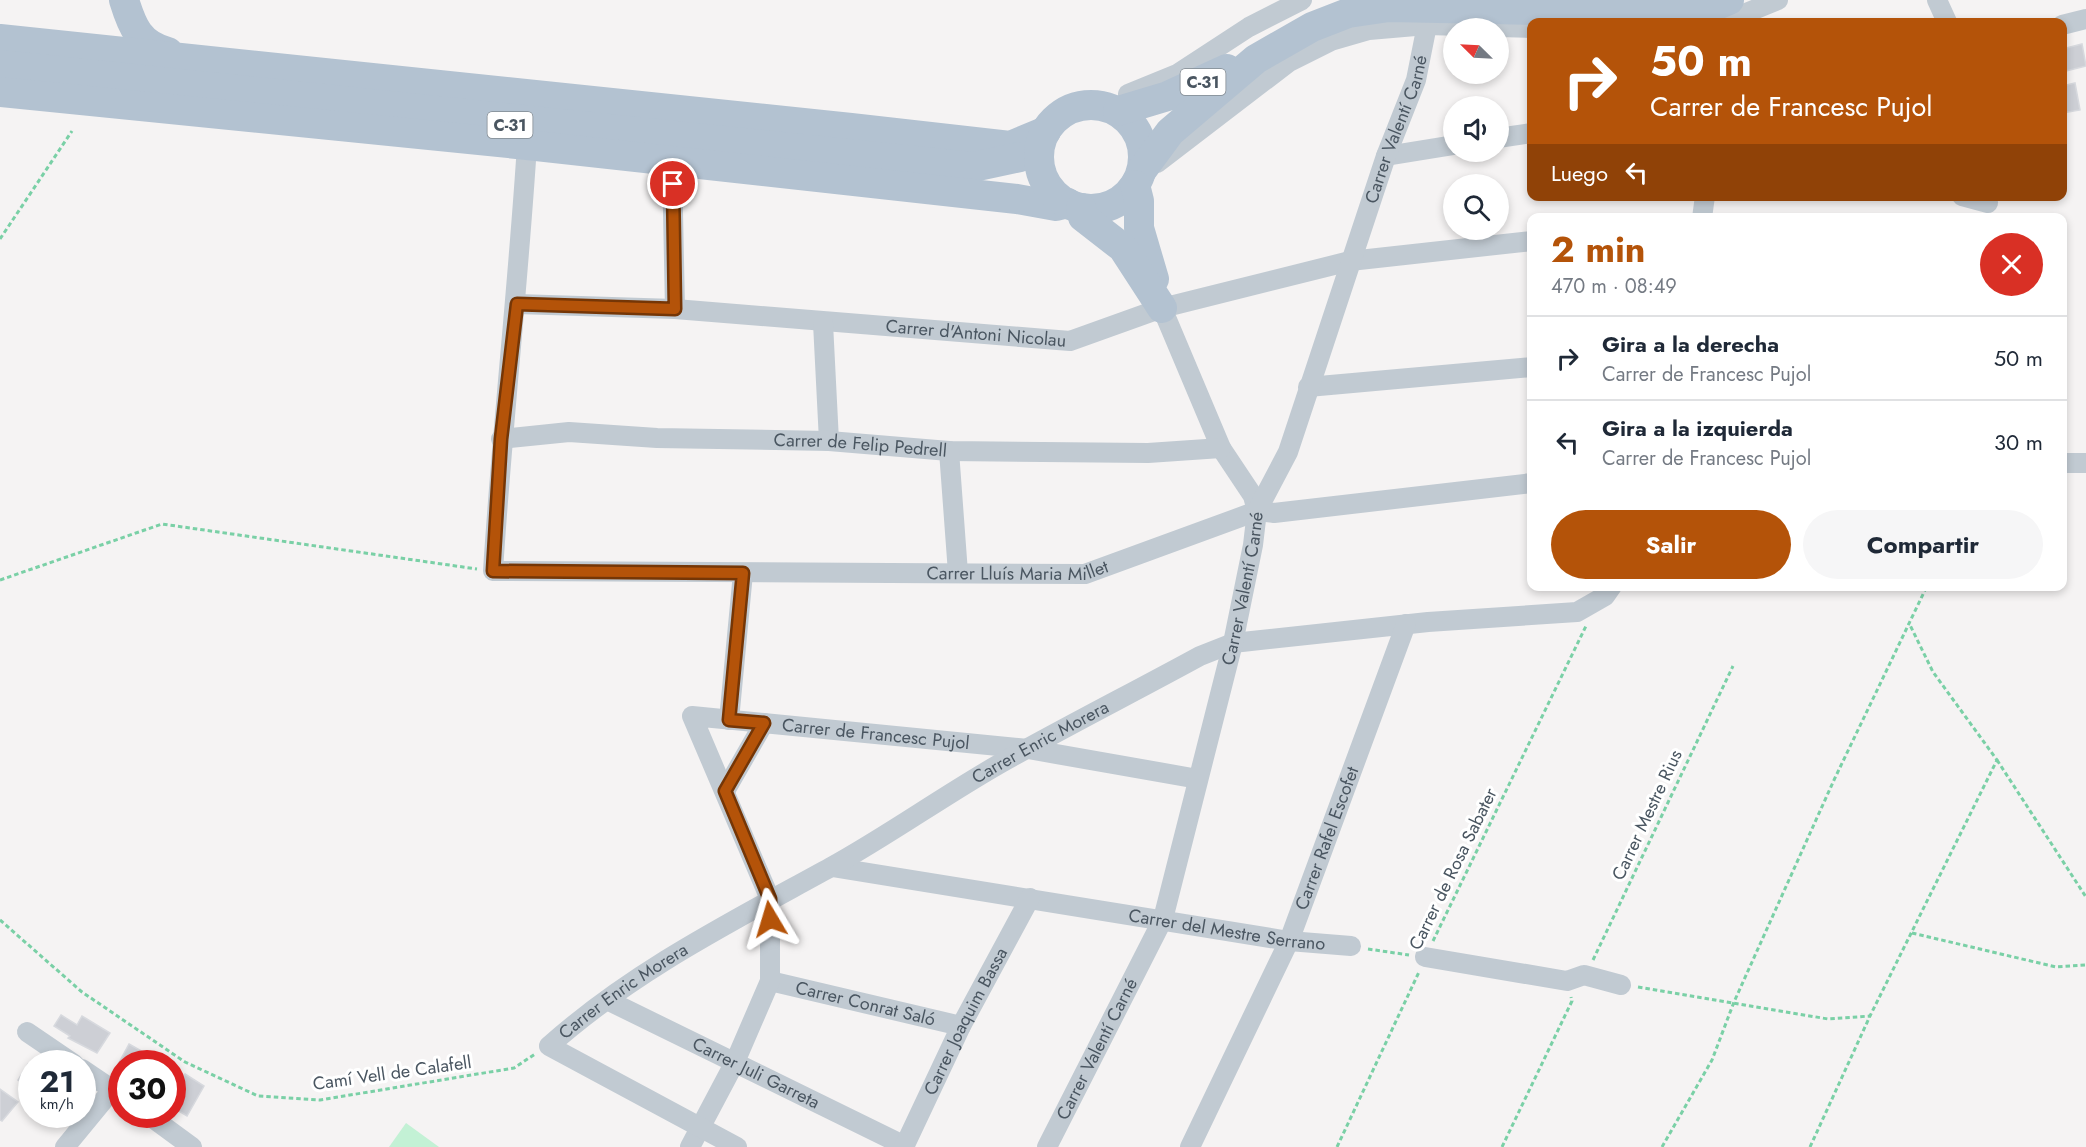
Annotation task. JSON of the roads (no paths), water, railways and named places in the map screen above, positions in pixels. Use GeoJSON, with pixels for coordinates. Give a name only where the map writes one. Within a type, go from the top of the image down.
{"type":"FeatureCollection","features":[{"type":"Feature","properties":{"kind":"main road"},"geometry":{"type":"LineString","coordinates":[[89,48],[113,28],[122,0]]}},
{"type":"Feature","properties":{"kind":"main road"},"geometry":{"type":"LineString","coordinates":[[122,0],[136,33],[142,39],[156,49],[191,58]]}},
{"type":"Feature","properties":{"kind":"main road","name":"C-31"},"geometry":{"type":"LineString","coordinates":[[0,65],[973,167],[1014,159],[1043,140],[1054,120],[1080,105],[1094,104],[1114,109],[1168,96],[1208,80],[1295,25],[1324,10],[1368,0]]}},
{"type":"Feature","properties":{"kind":"main road","name":"C-31"},"geometry":{"type":"LineString","coordinates":[[0,73],[308,103],[1019,182],[1068,202],[1102,208],[1121,200],[1170,132],[1256,59],[1312,27],[1348,13],[1389,7],[1678,13],[1710,8],[1728,16]]}},
{"type":"Feature","properties":{"kind":"main road"},"geometry":{"type":"LineString","coordinates":[[0,39],[852,128],[986,145],[1010,146],[1043,140],[1040,164],[1044,180],[1083,217],[1123,249],[1162,308]]}},
{"type":"Feature","properties":{"kind":"main road"},"geometry":{"type":"LineString","coordinates":[[0,92],[527,145],[1056,206],[1068,202]]}},
{"type":"Feature","properties":{"kind":"main road"},"geometry":{"type":"LineString","coordinates":[[1114,109],[1131,122],[1140,137],[1143,153],[1139,177],[1139,228],[1162,308]]}},
{"type":"Feature","properties":{"kind":"street"},"geometry":{"type":"LineString","coordinates":[[1114,109],[1123,96],[1177,74],[1249,27],[1302,0]]}},
{"type":"Feature","properties":{"kind":"street"},"geometry":{"type":"LineString","coordinates":[[1728,16],[1778,0]]}},
{"type":"Feature","properties":{"kind":"street"},"geometry":{"type":"LineString","coordinates":[[1937,0],[1945,18]]}},
{"type":"Feature","properties":{"kind":"street"},"geometry":{"type":"LineString","coordinates":[[2067,24],[2086,19]]}},
{"type":"Feature","properties":{"kind":"street"},"geometry":{"type":"LineString","coordinates":[[1139,177],[1288,62],[1331,41],[1360,33],[1427,25],[1527,28]]}},
{"type":"Feature","properties":{"kind":"street","name":"Carrer Valentí Carné"},"geometry":{"type":"LineString","coordinates":[[1047,1147],[1163,919],[1233,643],[1253,545],[1257,511],[1288,452],[1386,156],[1416,80],[1427,25]]}},
{"type":"Feature","properties":{"kind":"street"},"geometry":{"type":"LineString","coordinates":[[1509,136],[1527,134]]}},
{"type":"Feature","properties":{"kind":"street"},"geometry":{"type":"LineString","coordinates":[[501,439],[517,304],[527,145]]}},
{"type":"Feature","properties":{"kind":"street"},"geometry":{"type":"LineString","coordinates":[[1386,156],[1443,147]]}},
{"type":"Feature","properties":{"kind":"street"},"geometry":{"type":"LineString","coordinates":[[672,163],[675,309]]}},
{"type":"Feature","properties":{"kind":"street","name":"Carrer d'Antoni Nicolau"},"geometry":{"type":"LineString","coordinates":[[517,304],[675,309],[823,323],[1070,341],[1162,308],[1350,261],[1527,242]]}},
{"type":"Feature","properties":{"kind":"street"},"geometry":{"type":"LineString","coordinates":[[1162,308],[1221,448],[1253,496],[1257,511]]}},
{"type":"Feature","properties":{"kind":"street"},"geometry":{"type":"LineString","coordinates":[[823,323],[829,441]]}},
{"type":"Feature","properties":{"kind":"street"},"geometry":{"type":"LineString","coordinates":[[1308,387],[1527,367]]}},
{"type":"Feature","properties":{"kind":"street","name":"Carrer de Felip Pedrell"},"geometry":{"type":"LineString","coordinates":[[501,439],[569,432],[657,438],[829,441],[949,451],[1148,453],[1221,448]]}},
{"type":"Feature","properties":{"kind":"street","name":"Carrer Lluís Maria Millet"},"geometry":{"type":"LineString","coordinates":[[501,439],[493,571],[1085,574],[1257,511],[1274,513],[1527,484]]}},
{"type":"Feature","properties":{"kind":"street"},"geometry":{"type":"LineString","coordinates":[[949,451],[958,573]]}},
{"type":"Feature","properties":{"kind":"street"},"geometry":{"type":"LineString","coordinates":[[2067,463],[2086,463]]}},
{"type":"Feature","properties":{"kind":"street"},"geometry":{"type":"LineString","coordinates":[[729,720],[743,573]]}},
{"type":"Feature","properties":{"kind":"street","name":"Carrer Enric Morera"},"geometry":{"type":"LineString","coordinates":[[700,1127],[549,1046],[583,1016],[647,971],[770,899],[832,867],[1028,749],[1200,656],[1233,643],[1406,624],[1576,612],[1605,596],[1608,591]]}},
{"type":"Feature","properties":{"kind":"street","name":"Carrer Rafel Escofet"},"geometry":{"type":"LineString","coordinates":[[1190,1147],[1288,941],[1406,624]]}},
{"type":"Feature","properties":{"kind":"street","name":"Carrer de Francesc Pujol"},"geometry":{"type":"LineString","coordinates":[[770,899],[692,716],[1028,749],[1198,779]]}},
{"type":"Feature","properties":{"kind":"street","name":"Carrer de Francesc Pujol"},"geometry":{"type":"LineString","coordinates":[[725,791],[764,723]]}},
{"type":"Feature","properties":{"kind":"street","name":"Carrer del Mestre Serrano"},"geometry":{"type":"LineString","coordinates":[[832,867],[1288,941],[1351,946]]}},
{"type":"Feature","properties":{"kind":"street","name":"Carrer Joaquim Bassa"},"geometry":{"type":"LineString","coordinates":[[904,1147],[961,1026],[1030,898]]}},
{"type":"Feature","properties":{"kind":"street"},"geometry":{"type":"LineString","coordinates":[[690,1147],[735,1062],[770,981],[770,899]]}},
{"type":"Feature","properties":{"kind":"street"},"geometry":{"type":"LineString","coordinates":[[1425,957],[1621,985]]}},
{"type":"Feature","properties":{"kind":"street","name":"Carrer Conrat Saló"},"geometry":{"type":"LineString","coordinates":[[770,981],[961,1026]]}},
{"type":"Feature","properties":{"kind":"street","name":"Carrer Juli Garreta"},"geometry":{"type":"LineString","coordinates":[[607,1000],[904,1147]]}},
{"type":"Feature","properties":{"kind":"street"},"geometry":{"type":"LineString","coordinates":[[27,1032],[53,1050]]}},
{"type":"Feature","properties":{"kind":"street"},"geometry":{"type":"LineString","coordinates":[[64,1147],[108,1102]]}},
{"type":"Feature","properties":{"kind":"street"},"geometry":{"type":"LineString","coordinates":[[700,1127],[737,1147]]}},
{"type":"Feature","properties":{"kind":"street"},"geometry":{"type":"LineString","coordinates":[[166,1128],[192,1147]]}}]}
